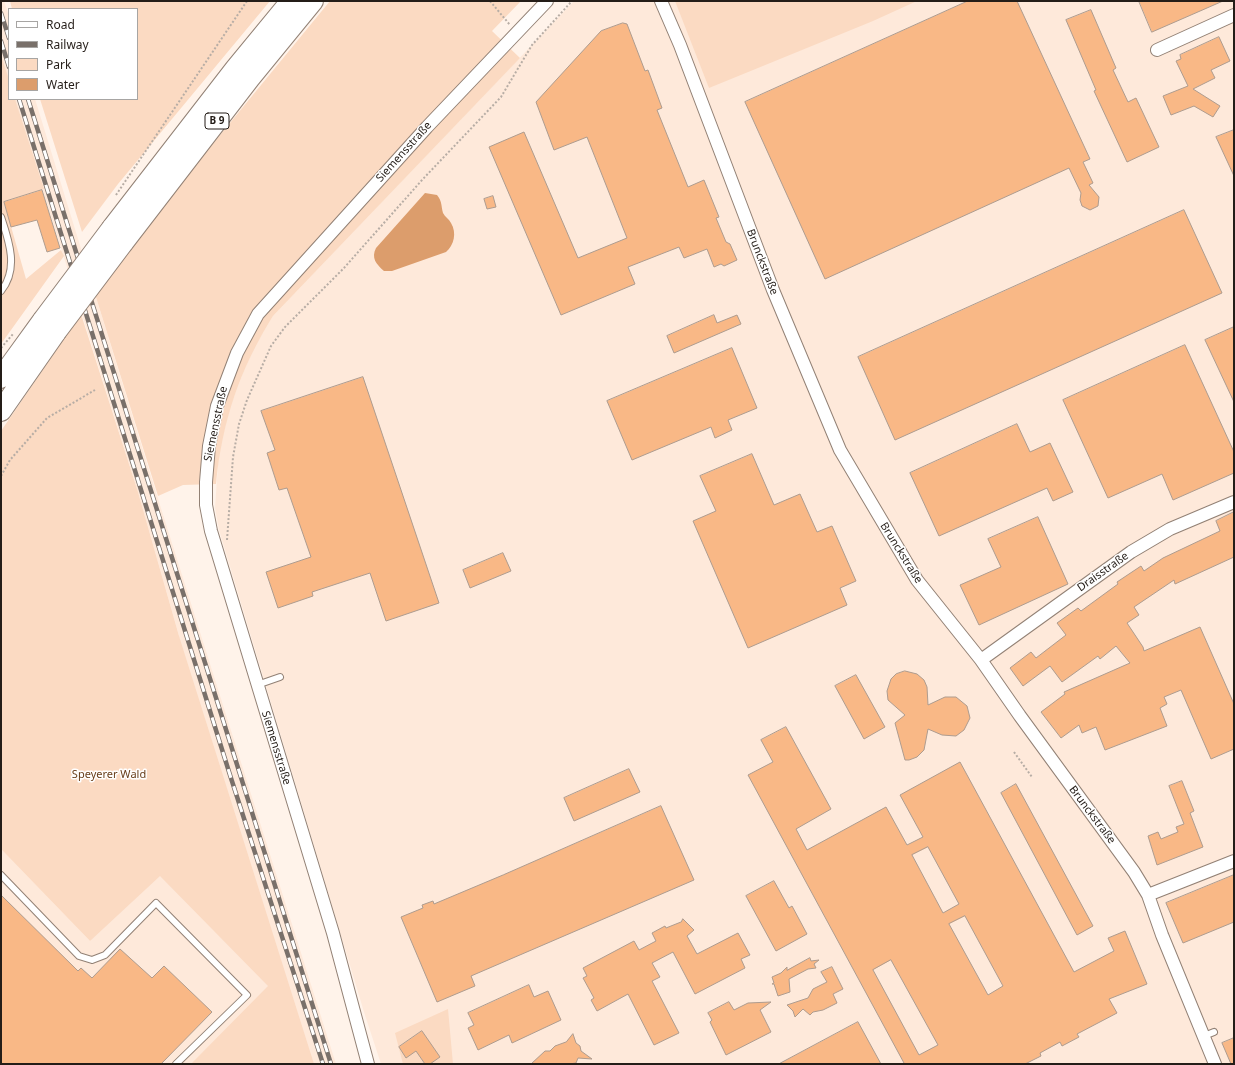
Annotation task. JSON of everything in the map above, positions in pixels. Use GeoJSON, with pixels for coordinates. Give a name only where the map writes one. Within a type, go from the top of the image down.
{"type":"FeatureCollection","features":[{"type":"Feature","properties":{"kind":"highway","name":"B 9"},"geometry":{"type":"LineString","coordinates":[[1,378],[49,326],[117,236],[235,69],[291,1]]}},
{"type":"Feature","properties":{"kind":"highway","name":"B 9"},"geometry":{"type":"LineString","coordinates":[[117,236],[314,1]]}},
{"type":"Feature","properties":{"kind":"highway","name":"B 9"},"geometry":{"type":"LineString","coordinates":[[1,411],[49,326]]}},
{"type":"Feature","properties":{"kind":"street","name":"Siemensstraße"},"geometry":{"type":"LineString","coordinates":[[368,1064],[333,932],[220,565],[211,531],[206,505],[209,446],[217,406],[226,377],[258,314],[427,126],[547,1]]}},
{"type":"Feature","properties":{"kind":"street","name":"Brunckstraße"},"geometry":{"type":"LineString","coordinates":[[661,1],[680,45],[773,290],[840,450],[917,580],[981,660],[1134,872],[1148,895],[1162,935],[1209,1034],[1215,1064]]}},
{"type":"Feature","properties":{"kind":"street"},"geometry":{"type":"LineString","coordinates":[[1157,50],[1234,15]]}},
{"type":"Feature","properties":{"kind":"street","name":"Draisstraße"},"geometry":{"type":"LineString","coordinates":[[981,660],[1131,552],[1170,529],[1234,502]]}},
{"type":"Feature","properties":{"kind":"street"},"geometry":{"type":"LineString","coordinates":[[1148,895],[1234,861]]}},
{"type":"Feature","properties":{"kind":"lane"},"geometry":{"type":"LineString","coordinates":[[1,217],[12,259],[10,271],[1,291]]}},
{"type":"Feature","properties":{"kind":"lane"},"geometry":{"type":"LineString","coordinates":[[257,685],[280,677]]}},
{"type":"Feature","properties":{"kind":"lane"},"geometry":{"type":"LineString","coordinates":[[1,875],[79,956],[92,960],[105,955],[156,903],[247,995],[176,1064]]}},
{"type":"Feature","properties":{"kind":"path"},"geometry":{"type":"LineString","coordinates":[[116,196],[247,1]]}},
{"type":"Feature","properties":{"kind":"path"},"geometry":{"type":"LineString","coordinates":[[490,1],[516,32]]}},
{"type":"Feature","properties":{"kind":"path"},"geometry":{"type":"LineString","coordinates":[[226,544],[233,457],[239,424],[250,393],[271,346],[285,327],[344,268],[422,180],[501,98],[532,45],[572,1]]}},
{"type":"Feature","properties":{"kind":"path"},"geometry":{"type":"LineString","coordinates":[[1,476],[10,460],[47,418],[95,390]]}},
{"type":"Feature","properties":{"kind":"path"},"geometry":{"type":"LineString","coordinates":[[1014,752],[1032,777]]}},
{"type":"Feature","properties":{"kind":"shaded area"},"geometry":{"type":"Polygon","coordinates":[[[1,1],[4,1],[8,13],[8,79],[1,57],[1,1]]]}},
{"type":"Feature","properties":{"kind":"shaded area"},"geometry":{"type":"Polygon","coordinates":[[[574,1],[1234,1],[1234,1064],[381,1064],[219,530],[215,508],[219,450],[230,407],[243,373],[256,344],[273,316],[574,1]]]}},
{"type":"Feature","properties":{"kind":"shaded area"},"geometry":{"type":"Polygon","coordinates":[[[14,100],[35,100],[154,486],[336,1064],[1,1064],[1,849],[90,941],[179,636],[138,492],[14,100]]]}},
{"type":"Feature","properties":{"kind":"green space"},"geometry":{"type":"Polygon","coordinates":[[[10,1],[270,1],[118,184],[82,232],[40,100],[138,100],[138,8],[12,8],[10,1]]]}},
{"type":"Feature","properties":{"kind":"green space"},"geometry":{"type":"Polygon","coordinates":[[[330,1],[521,1],[492,31],[520,58],[273,316],[251,356],[234,396],[223,439],[216,484],[183,485],[158,496],[95,294],[156,213],[330,1]]]}},
{"type":"Feature","properties":{"kind":"green space"},"geometry":{"type":"Polygon","coordinates":[[[675,1],[917,1],[873,21],[709,88],[675,1]]]}},
{"type":"Feature","properties":{"kind":"green space"},"geometry":{"type":"Polygon","coordinates":[[[1,55],[8,77],[8,100],[15,100],[44,189],[4,202],[26,279],[61,250],[64,256],[1,344],[1,55]]]}},
{"type":"Feature","properties":{"kind":"green space","name":"Speyerer Wald"},"geometry":{"type":"Polygon","coordinates":[[[81,314],[138,492],[179,636],[314,1064],[191,1064],[268,986],[160,876],[90,941],[1,849],[1,431],[81,314]]]}},
{"type":"Feature","properties":{"kind":"green space"},"geometry":{"type":"Polygon","coordinates":[[[448,1009],[453,1064],[403,1064],[395,1033],[448,1009]]]}},
{"type":"Feature","properties":{"kind":"water"},"geometry":{"type":"Polygon","coordinates":[[[425,193],[437,195],[440,199],[443,213],[450,222],[454,231],[454,239],[451,246],[446,252],[392,271],[384,271],[375,261],[374,255],[376,248],[425,193]]]}},
{"type":"Feature","properties":{"kind":"building"},"geometry":{"type":"Polygon","coordinates":[[[968,1],[1017,1],[1090,159],[1083,162],[1093,183],[1089,185],[1099,197],[1098,206],[1090,210],[1082,206],[1080,200],[1081,193],[1069,168],[825,279],[745,102],[968,1]]]}},
{"type":"Feature","properties":{"kind":"building"},"geometry":{"type":"Polygon","coordinates":[[[1139,1],[1223,1],[1152,32],[1139,1]]]}},
{"type":"Feature","properties":{"kind":"building"},"geometry":{"type":"Polygon","coordinates":[[[1091,10],[1116,68],[1113,70],[1128,102],[1136,98],[1159,147],[1127,162],[1094,91],[1096,90],[1066,20],[1091,10]]]}},
{"type":"Feature","properties":{"kind":"building"},"geometry":{"type":"Polygon","coordinates":[[[623,23],[627,24],[645,71],[648,70],[662,108],[657,110],[688,187],[704,180],[719,217],[716,218],[726,242],[730,244],[737,260],[724,266],[721,264],[714,267],[707,249],[684,258],[679,247],[628,267],[635,284],[561,315],[489,147],[524,132],[578,258],[627,238],[587,137],[554,150],[536,102],[601,31],[623,23]]]}},
{"type":"Feature","properties":{"kind":"building"},"geometry":{"type":"Polygon","coordinates":[[[1219,37],[1230,61],[1211,70],[1215,78],[1193,89],[1220,106],[1213,117],[1194,106],[1171,115],[1163,96],[1188,86],[1176,61],[1181,59],[1180,55],[1219,37]]]}},
{"type":"Feature","properties":{"kind":"building"},"geometry":{"type":"Polygon","coordinates":[[[1234,130],[1234,176],[1216,137],[1234,130]]]}},
{"type":"Feature","properties":{"kind":"building"},"geometry":{"type":"Polygon","coordinates":[[[42,190],[60,248],[47,252],[37,220],[11,227],[4,202],[42,190]]]}},
{"type":"Feature","properties":{"kind":"building"},"geometry":{"type":"Polygon","coordinates":[[[493,196],[496,207],[487,209],[484,199],[493,196]]]}},
{"type":"Feature","properties":{"kind":"building"},"geometry":{"type":"Polygon","coordinates":[[[1184,210],[1222,293],[895,440],[858,357],[1184,210]]]}},
{"type":"Feature","properties":{"kind":"building"},"geometry":{"type":"Polygon","coordinates":[[[714,315],[717,323],[737,315],[741,324],[674,353],[667,336],[714,315]]]}},
{"type":"Feature","properties":{"kind":"building"},"geometry":{"type":"Polygon","coordinates":[[[1234,327],[1234,402],[1205,340],[1234,327]]]}},
{"type":"Feature","properties":{"kind":"building"},"geometry":{"type":"Polygon","coordinates":[[[1185,345],[1234,452],[1234,473],[1173,500],[1162,474],[1108,498],[1063,400],[1185,345]]]}},
{"type":"Feature","properties":{"kind":"building"},"geometry":{"type":"Polygon","coordinates":[[[732,348],[757,408],[728,420],[732,430],[715,438],[711,427],[632,460],[607,401],[732,348]]]}},
{"type":"Feature","properties":{"kind":"building"},"geometry":{"type":"Polygon","coordinates":[[[363,377],[439,603],[386,621],[370,573],[312,592],[313,596],[278,608],[266,572],[311,557],[287,488],[279,490],[267,453],[275,450],[261,411],[363,377]]]}},
{"type":"Feature","properties":{"kind":"building"},"geometry":{"type":"Polygon","coordinates":[[[1017,424],[1030,452],[1050,443],[1073,492],[1053,501],[1047,488],[939,536],[910,473],[1017,424]]]}},
{"type":"Feature","properties":{"kind":"building"},"geometry":{"type":"Polygon","coordinates":[[[752,454],[774,505],[800,494],[817,532],[832,526],[856,581],[840,588],[847,605],[748,648],[693,521],[716,511],[700,476],[752,454]]]}},
{"type":"Feature","properties":{"kind":"building"},"geometry":{"type":"Polygon","coordinates":[[[1234,512],[1234,557],[1175,584],[1174,580],[1134,607],[1139,615],[1127,623],[1143,647],[1144,651],[1200,627],[1234,704],[1234,749],[1211,759],[1181,690],[1164,697],[1167,704],[1160,708],[1167,726],[1105,750],[1096,727],[1082,733],[1079,725],[1061,738],[1041,712],[1065,694],[1064,692],[1130,663],[1116,646],[1100,659],[1098,656],[1062,682],[1050,666],[1023,686],[1010,668],[1031,652],[1036,658],[1066,635],[1057,623],[1078,608],[1081,611],[1118,584],[1117,582],[1141,566],[1144,571],[1163,558],[1220,531],[1216,521],[1234,512]]]}},
{"type":"Feature","properties":{"kind":"building"},"geometry":{"type":"Polygon","coordinates":[[[1038,517],[1068,584],[979,625],[960,585],[1001,567],[988,539],[1038,517]]]}},
{"type":"Feature","properties":{"kind":"building"},"geometry":{"type":"Polygon","coordinates":[[[503,553],[511,571],[470,588],[463,570],[503,553]]]}},
{"type":"Feature","properties":{"kind":"building"},"geometry":{"type":"Polygon","coordinates":[[[905,671],[917,674],[924,680],[927,687],[928,705],[945,697],[956,697],[967,706],[970,718],[964,730],[956,736],[942,735],[928,729],[924,750],[917,757],[909,760],[905,760],[895,723],[905,715],[888,700],[887,691],[891,679],[896,674],[905,671]]]}},
{"type":"Feature","properties":{"kind":"building"},"geometry":{"type":"Polygon","coordinates":[[[856,675],[885,727],[864,739],[835,686],[856,675]]]}},
{"type":"Feature","properties":{"kind":"building"},"geometry":{"type":"Polygon","coordinates":[[[786,727],[831,809],[796,829],[807,850],[886,807],[907,845],[923,837],[900,795],[960,762],[1074,972],[1114,951],[1108,938],[1125,931],[1147,984],[1109,999],[1117,1013],[1077,1034],[1079,1037],[1062,1046],[1060,1042],[1040,1053],[1041,1056],[1025,1064],[902,1064],[904,1063],[748,775],[773,762],[761,740],[786,727]],[[928,847],[912,855],[943,913],[959,904],[928,847]],[[965,916],[949,924],[988,995],[1003,986],[965,916]],[[891,960],[873,970],[919,1055],[938,1045],[891,960]]]}},
{"type":"Feature","properties":{"kind":"building"},"geometry":{"type":"Polygon","coordinates":[[[629,769],[640,792],[574,821],[564,798],[629,769]]]}},
{"type":"Feature","properties":{"kind":"building"},"geometry":{"type":"Polygon","coordinates":[[[1182,781],[1194,811],[1190,813],[1203,847],[1157,865],[1148,836],[1158,832],[1161,839],[1178,832],[1176,827],[1184,824],[1169,786],[1182,781]]]}},
{"type":"Feature","properties":{"kind":"building"},"geometry":{"type":"Polygon","coordinates":[[[1016,784],[1093,926],[1077,935],[1001,793],[1016,784]]]}},
{"type":"Feature","properties":{"kind":"building"},"geometry":{"type":"Polygon","coordinates":[[[661,806],[694,880],[471,976],[475,986],[437,1002],[401,917],[423,908],[422,905],[433,901],[434,904],[661,806]]]}},
{"type":"Feature","properties":{"kind":"building"},"geometry":{"type":"Polygon","coordinates":[[[1234,875],[1234,922],[1183,943],[1166,903],[1234,875]]]}},
{"type":"Feature","properties":{"kind":"building"},"geometry":{"type":"Polygon","coordinates":[[[774,881],[789,908],[792,906],[807,934],[776,951],[746,896],[774,881]]]}},
{"type":"Feature","properties":{"kind":"building"},"geometry":{"type":"Polygon","coordinates":[[[1,895],[78,971],[81,968],[92,978],[120,949],[152,978],[164,966],[212,1012],[161,1064],[1,1064],[1,895]]]}},
{"type":"Feature","properties":{"kind":"building"},"geometry":{"type":"Polygon","coordinates":[[[683,919],[694,930],[687,936],[697,954],[738,933],[750,955],[741,959],[745,968],[695,994],[673,952],[652,963],[660,977],[652,981],[679,1033],[654,1045],[628,994],[597,1011],[591,1000],[594,998],[583,978],[587,976],[583,968],[634,941],[639,950],[656,941],[652,933],[665,926],[666,928],[681,922],[683,919]]]}},
{"type":"Feature","properties":{"kind":"building"},"geometry":{"type":"Polygon","coordinates":[[[810,958],[811,961],[819,960],[814,964],[816,968],[808,969],[789,979],[790,992],[778,996],[774,984],[772,984],[774,983],[772,977],[781,973],[787,967],[787,970],[810,958]]]}},
{"type":"Feature","properties":{"kind":"building"},"geometry":{"type":"Polygon","coordinates":[[[832,967],[843,989],[833,994],[837,1003],[823,1010],[813,1012],[810,1015],[803,1009],[795,1017],[793,1011],[787,1005],[808,998],[813,989],[827,982],[821,972],[832,967]]]}},
{"type":"Feature","properties":{"kind":"building"},"geometry":{"type":"Polygon","coordinates":[[[529,985],[534,997],[548,991],[561,1020],[512,1043],[509,1035],[478,1050],[468,1028],[474,1025],[468,1013],[529,985]]]}},
{"type":"Feature","properties":{"kind":"building"},"geometry":{"type":"Polygon","coordinates":[[[729,1002],[734,1010],[748,1003],[771,1002],[760,1010],[771,1032],[726,1055],[710,1022],[712,1020],[708,1013],[729,1002]]]}},
{"type":"Feature","properties":{"kind":"building"},"geometry":{"type":"Polygon","coordinates":[[[858,1022],[881,1064],[779,1064],[858,1022]]]}},
{"type":"Feature","properties":{"kind":"building"},"geometry":{"type":"Polygon","coordinates":[[[422,1031],[440,1057],[430,1064],[425,1064],[416,1051],[406,1058],[399,1047],[422,1031]]]}},
{"type":"Feature","properties":{"kind":"building"},"geometry":{"type":"Polygon","coordinates":[[[573,1034],[576,1043],[580,1046],[581,1051],[592,1059],[578,1058],[576,1063],[569,1064],[531,1064],[545,1051],[550,1051],[555,1046],[566,1042],[573,1034]]]}},
{"type":"Feature","properties":{"kind":"building"},"geometry":{"type":"Polygon","coordinates":[[[1234,1038],[1234,1064],[1231,1064],[1222,1043],[1234,1038]]]}},
{"type":"Feature","properties":{"kind":"railway"},"geometry":{"type":"LineString","coordinates":[[1,13],[8,35]]}},
{"type":"Feature","properties":{"kind":"railway"},"geometry":{"type":"LineString","coordinates":[[1,41],[8,64]]}},
{"type":"Feature","properties":{"kind":"railway"},"geometry":{"type":"LineString","coordinates":[[19,100],[230,775],[323,1064]]}},
{"type":"Feature","properties":{"kind":"railway"},"geometry":{"type":"LineString","coordinates":[[28,100],[331,1064]]}}]}
